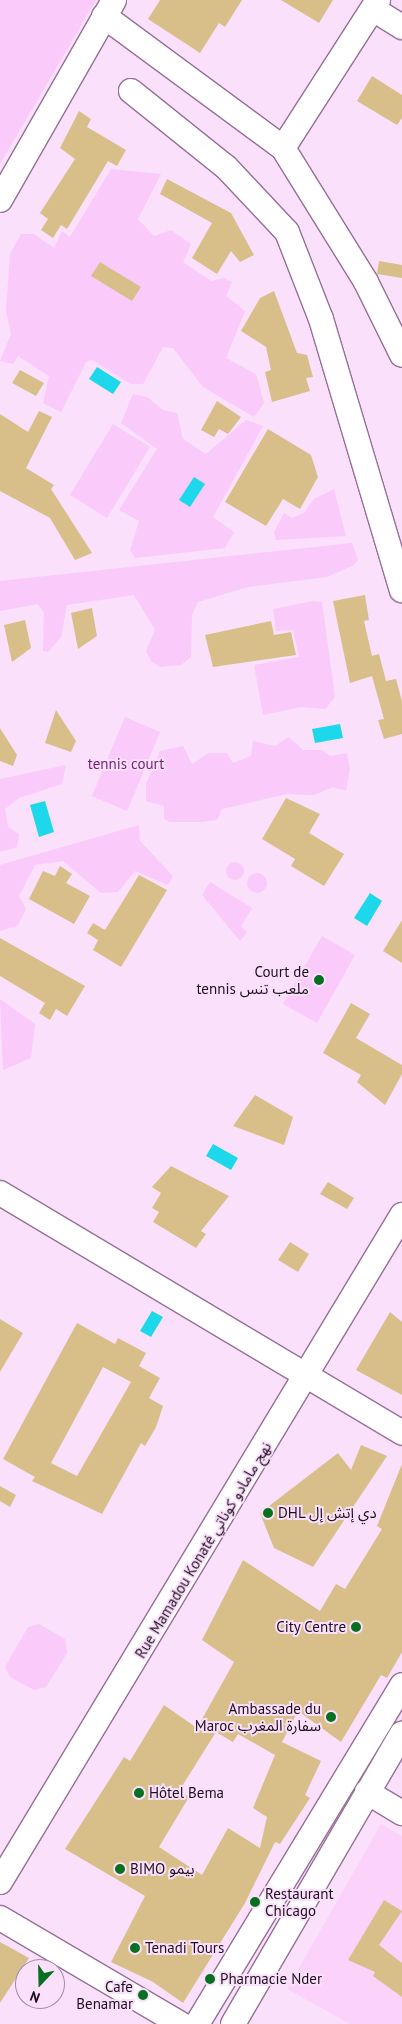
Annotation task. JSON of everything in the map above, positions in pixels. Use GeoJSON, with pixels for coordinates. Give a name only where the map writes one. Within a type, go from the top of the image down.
{"type":"FeatureCollection","features":[{"type":"Feature","properties":{"kind":"street"},"geometry":{"type":"LineString","coordinates":[[283,148],[376,4],[402,27]]}},
{"type":"Feature","properties":{"kind":"street"},"geometry":{"type":"LineString","coordinates":[[0,200],[109,8],[283,148],[366,282],[402,356]]}},
{"type":"Feature","properties":{"kind":"street"},"geometry":{"type":"LineString","coordinates":[[131,91],[232,173],[287,232],[321,319],[402,590]]}},
{"type":"Feature","properties":{"kind":"street"},"geometry":{"type":"LineString","coordinates":[[0,1193],[402,1434]]}},
{"type":"Feature","properties":{"kind":"street","name":"Rue Mamadou Konaté نهج مامادو كوناتي"},"geometry":{"type":"LineString","coordinates":[[0,1882],[306,1378],[402,1215]]}},
{"type":"Feature","properties":{"kind":"street"},"geometry":{"type":"LineString","coordinates":[[197,2024],[402,1685]]}},
{"type":"Feature","properties":{"kind":"street"},"geometry":{"type":"LineString","coordinates":[[233,2024],[402,1734]]}},
{"type":"Feature","properties":{"kind":"street"},"geometry":{"type":"LineString","coordinates":[[367,1792],[402,1813]]}},
{"type":"Feature","properties":{"kind":"street"},"geometry":{"type":"LineString","coordinates":[[0,1918],[181,2024]]}},
{"type":"Feature","properties":{"kind":"shaded area"},"geometry":{"type":"Polygon","coordinates":[[[381,1824],[402,1836],[402,2024],[350,2024],[287,1989],[381,1824]]]}},
{"type":"Feature","properties":{"kind":"green space"},"geometry":{"type":"Polygon","coordinates":[[[0,0],[96,0],[0,164],[0,0]]]}},
{"type":"Feature","properties":{"kind":"green space"},"geometry":{"type":"Polygon","coordinates":[[[111,169],[161,174],[138,219],[154,236],[171,230],[191,244],[183,262],[211,281],[224,278],[232,282],[226,296],[245,311],[226,358],[256,374],[264,403],[254,417],[203,387],[173,348],[163,347],[143,384],[131,384],[92,360],[86,362],[61,412],[43,403],[49,376],[18,356],[13,364],[0,361],[11,334],[6,310],[10,254],[21,234],[34,234],[54,248],[62,231],[70,237],[111,169]]]}},
{"type":"Feature","properties":{"kind":"green space"},"geometry":{"type":"Polygon","coordinates":[[[133,394],[147,397],[163,410],[177,413],[183,439],[206,454],[246,420],[263,426],[213,517],[234,532],[225,548],[135,558],[130,550],[139,521],[119,510],[157,449],[121,423],[133,394]]]}},
{"type":"Feature","properties":{"kind":"green space"},"geometry":{"type":"Polygon","coordinates":[[[113,424],[150,447],[107,518],[70,495],[113,424]]]}},
{"type":"Feature","properties":{"kind":"green space"},"geometry":{"type":"Polygon","coordinates":[[[334,489],[346,536],[276,540],[274,532],[284,513],[292,518],[304,513],[314,499],[334,489]]]}},
{"type":"Feature","properties":{"kind":"green space"},"geometry":{"type":"Polygon","coordinates":[[[352,543],[358,560],[354,565],[327,577],[248,587],[198,602],[192,615],[191,657],[181,665],[160,667],[151,661],[146,651],[155,630],[134,595],[67,605],[61,637],[48,652],[43,651],[44,613],[38,604],[0,611],[0,581],[352,543]]]}},
{"type":"Feature","properties":{"kind":"green space"},"geometry":{"type":"Polygon","coordinates":[[[313,601],[322,602],[335,697],[325,709],[301,707],[263,715],[254,665],[299,657],[293,630],[276,631],[273,609],[313,601]]]}},
{"type":"Feature","properties":{"kind":"green space","name":"tennis court"},"geometry":{"type":"Polygon","coordinates":[[[125,717],[160,732],[127,811],[92,796],[125,717]]]}},
{"type":"Feature","properties":{"kind":"green space"},"geometry":{"type":"Polygon","coordinates":[[[289,737],[303,750],[322,750],[330,756],[347,753],[350,769],[346,791],[333,787],[314,795],[287,794],[222,809],[217,820],[202,822],[170,822],[164,819],[164,806],[146,801],[146,784],[160,751],[183,746],[192,764],[209,753],[227,753],[233,763],[251,756],[253,741],[275,746],[289,737]]]}},
{"type":"Feature","properties":{"kind":"green space"},"geometry":{"type":"Polygon","coordinates":[[[66,765],[62,784],[19,798],[5,809],[8,827],[19,834],[17,847],[0,852],[0,779],[66,765]]]}},
{"type":"Feature","properties":{"kind":"green space"},"geometry":{"type":"Polygon","coordinates":[[[139,825],[140,841],[173,876],[168,885],[135,871],[118,892],[101,893],[63,861],[35,865],[19,896],[26,909],[18,925],[0,931],[0,865],[139,825]]]}},
{"type":"Feature","properties":{"kind":"green space"},"geometry":{"type":"Polygon","coordinates":[[[231,862],[239,862],[244,867],[242,878],[231,880],[226,875],[226,867],[231,862]]]}},
{"type":"Feature","properties":{"kind":"green space"},"geometry":{"type":"Polygon","coordinates":[[[257,873],[264,876],[267,883],[264,890],[257,893],[250,890],[247,883],[250,876],[257,873]]]}},
{"type":"Feature","properties":{"kind":"green space"},"geometry":{"type":"Polygon","coordinates":[[[210,882],[252,908],[241,926],[247,932],[240,941],[202,895],[210,882]]]}},
{"type":"Feature","properties":{"kind":"green space","name":"Court de tennis ملعب تنس"},"geometry":{"type":"Polygon","coordinates":[[[322,936],[355,955],[317,1023],[283,1004],[322,936]]]}},
{"type":"Feature","properties":{"kind":"green space"},"geometry":{"type":"Polygon","coordinates":[[[0,999],[35,1024],[31,1058],[3,1070],[0,999]]]}},
{"type":"Feature","properties":{"kind":"green space"},"geometry":{"type":"Polygon","coordinates":[[[39,1624],[65,1639],[67,1653],[46,1687],[34,1690],[10,1677],[5,1667],[28,1627],[39,1624]]]}},
{"type":"Feature","properties":{"kind":"water"},"geometry":{"type":"Polygon","coordinates":[[[97,367],[121,382],[113,394],[89,379],[97,367]]]}},
{"type":"Feature","properties":{"kind":"water"},"geometry":{"type":"Polygon","coordinates":[[[194,477],[205,484],[190,507],[179,500],[194,477]]]}},
{"type":"Feature","properties":{"kind":"water"},"geometry":{"type":"Polygon","coordinates":[[[340,724],[343,738],[315,743],[312,729],[340,724]]]}},
{"type":"Feature","properties":{"kind":"water"},"geometry":{"type":"Polygon","coordinates":[[[45,801],[54,832],[39,837],[30,805],[45,801]]]}},
{"type":"Feature","properties":{"kind":"water"},"geometry":{"type":"Polygon","coordinates":[[[370,893],[382,901],[367,926],[354,918],[370,893]]]}},
{"type":"Feature","properties":{"kind":"water"},"geometry":{"type":"Polygon","coordinates":[[[213,1144],[238,1158],[231,1170],[206,1156],[213,1144]]]}},
{"type":"Feature","properties":{"kind":"water"},"geometry":{"type":"Polygon","coordinates":[[[152,1311],[163,1317],[151,1337],[140,1331],[152,1311]]]}},
{"type":"Feature","properties":{"kind":"building"},"geometry":{"type":"Polygon","coordinates":[[[160,0],[242,0],[225,27],[219,23],[200,53],[148,19],[160,0]]]}},
{"type":"Feature","properties":{"kind":"building"},"geometry":{"type":"Polygon","coordinates":[[[281,0],[333,0],[319,23],[281,0]]]}},
{"type":"Feature","properties":{"kind":"building"},"geometry":{"type":"Polygon","coordinates":[[[372,76],[402,95],[402,118],[397,125],[357,101],[372,76]]]}},
{"type":"Feature","properties":{"kind":"building"},"geometry":{"type":"Polygon","coordinates":[[[79,111],[91,119],[87,127],[126,150],[117,166],[108,161],[67,229],[61,225],[53,238],[41,230],[48,219],[40,213],[75,159],[60,148],[79,111]]]}},
{"type":"Feature","properties":{"kind":"building"},"geometry":{"type":"Polygon","coordinates":[[[167,179],[231,213],[254,255],[240,262],[231,251],[217,274],[192,258],[212,223],[160,194],[167,179]]]}},
{"type":"Feature","properties":{"kind":"building"},"geometry":{"type":"Polygon","coordinates":[[[379,261],[402,265],[402,278],[377,274],[379,261]]]}},
{"type":"Feature","properties":{"kind":"building"},"geometry":{"type":"Polygon","coordinates":[[[100,262],[141,287],[132,301],[91,276],[100,262]]]}},
{"type":"Feature","properties":{"kind":"building"},"geometry":{"type":"Polygon","coordinates":[[[274,291],[297,353],[307,355],[313,377],[306,378],[310,391],[272,402],[265,372],[271,370],[266,347],[241,331],[260,298],[274,291]]]}},
{"type":"Feature","properties":{"kind":"building"},"geometry":{"type":"Polygon","coordinates":[[[20,370],[44,383],[36,396],[12,383],[20,370]]]}},
{"type":"Feature","properties":{"kind":"building"},"geometry":{"type":"Polygon","coordinates":[[[217,401],[241,417],[228,434],[219,429],[214,437],[201,430],[217,401]]]}},
{"type":"Feature","properties":{"kind":"building"},"geometry":{"type":"Polygon","coordinates":[[[39,411],[52,417],[26,468],[54,485],[51,489],[92,553],[75,560],[50,518],[0,491],[0,414],[28,432],[39,411]]]}},
{"type":"Feature","properties":{"kind":"building"},"geometry":{"type":"Polygon","coordinates":[[[268,429],[311,455],[318,477],[300,509],[283,499],[266,526],[225,502],[268,429]]]}},
{"type":"Feature","properties":{"kind":"building"},"geometry":{"type":"Polygon","coordinates":[[[365,595],[369,620],[364,621],[372,656],[379,654],[386,681],[396,679],[402,701],[402,734],[384,739],[378,720],[384,719],[372,676],[350,683],[333,601],[365,595]]]}},
{"type":"Feature","properties":{"kind":"building"},"geometry":{"type":"Polygon","coordinates":[[[92,608],[97,636],[78,649],[71,613],[92,608]]]}},
{"type":"Feature","properties":{"kind":"building"},"geometry":{"type":"Polygon","coordinates":[[[25,620],[31,648],[12,662],[4,625],[25,620]]]}},
{"type":"Feature","properties":{"kind":"building"},"geometry":{"type":"Polygon","coordinates":[[[271,621],[274,635],[291,632],[296,655],[213,667],[205,635],[271,621]]]}},
{"type":"Feature","properties":{"kind":"building"},"geometry":{"type":"Polygon","coordinates":[[[56,710],[76,741],[71,752],[45,743],[56,710]]]}},
{"type":"Feature","properties":{"kind":"building"},"geometry":{"type":"Polygon","coordinates":[[[0,728],[17,755],[13,766],[0,761],[0,728]]]}},
{"type":"Feature","properties":{"kind":"building"},"geometry":{"type":"Polygon","coordinates":[[[286,798],[320,814],[309,833],[344,854],[324,886],[291,866],[295,859],[262,839],[286,798]]]}},
{"type":"Feature","properties":{"kind":"building"},"geometry":{"type":"Polygon","coordinates":[[[60,866],[72,874],[66,883],[90,896],[74,924],[29,899],[43,871],[55,876],[60,866]]]}},
{"type":"Feature","properties":{"kind":"building"},"geometry":{"type":"Polygon","coordinates":[[[139,875],[167,890],[121,967],[93,950],[98,940],[87,933],[93,923],[105,930],[139,875]]]}},
{"type":"Feature","properties":{"kind":"building"},"geometry":{"type":"Polygon","coordinates":[[[402,920],[402,963],[383,951],[402,920]]]}},
{"type":"Feature","properties":{"kind":"building"},"geometry":{"type":"Polygon","coordinates":[[[0,938],[85,986],[67,1016],[56,1009],[50,1020],[39,1013],[45,1003],[0,976],[0,938]]]}},
{"type":"Feature","properties":{"kind":"building"},"geometry":{"type":"Polygon","coordinates":[[[351,1003],[370,1014],[356,1038],[402,1065],[402,1074],[385,1105],[357,1082],[361,1075],[323,1053],[351,1003]]]}},
{"type":"Feature","properties":{"kind":"building"},"geometry":{"type":"Polygon","coordinates":[[[255,1095],[293,1117],[284,1145],[233,1126],[255,1095]]]}},
{"type":"Feature","properties":{"kind":"building"},"geometry":{"type":"Polygon","coordinates":[[[171,1166],[229,1196],[201,1231],[206,1234],[196,1248],[153,1222],[159,1212],[152,1208],[161,1193],[152,1187],[171,1166]]]}},
{"type":"Feature","properties":{"kind":"building"},"geometry":{"type":"Polygon","coordinates":[[[328,1182],[354,1198],[347,1209],[320,1194],[328,1182]]]}},
{"type":"Feature","properties":{"kind":"building"},"geometry":{"type":"Polygon","coordinates":[[[290,1242],[309,1254],[298,1272],[278,1260],[290,1242]]]}},
{"type":"Feature","properties":{"kind":"building"},"geometry":{"type":"Polygon","coordinates":[[[390,1312],[402,1322],[402,1395],[356,1370],[390,1312]]]}},
{"type":"Feature","properties":{"kind":"building"},"geometry":{"type":"Polygon","coordinates":[[[0,1319],[23,1333],[0,1372],[0,1319]]]}},
{"type":"Feature","properties":{"kind":"building"},"geometry":{"type":"Polygon","coordinates":[[[77,1323],[115,1344],[118,1338],[146,1353],[139,1366],[160,1378],[149,1398],[163,1406],[156,1427],[145,1446],[141,1443],[102,1514],[32,1481],[35,1477],[3,1459],[77,1323]],[[103,1367],[51,1463],[77,1476],[131,1382],[103,1367]]]}},
{"type":"Feature","properties":{"kind":"building"},"geometry":{"type":"Polygon","coordinates":[[[361,1445],[387,1456],[313,1567],[274,1548],[260,1513],[338,1453],[351,1470],[361,1445]]]}},
{"type":"Feature","properties":{"kind":"building"},"geometry":{"type":"Polygon","coordinates":[[[402,1464],[402,1652],[387,1678],[381,1675],[341,1742],[298,1711],[282,1742],[321,1761],[305,1795],[310,1798],[280,1844],[275,1842],[245,1903],[183,2003],[153,1982],[111,1962],[145,1896],[65,1849],[124,1757],[130,1761],[164,1705],[197,1728],[234,1662],[202,1640],[243,1560],[320,1611],[336,1584],[345,1589],[382,1529],[377,1526],[402,1464]],[[216,1732],[179,1791],[189,1797],[159,1847],[202,1875],[228,1828],[260,1848],[267,1817],[253,1808],[275,1755],[238,1734],[233,1742],[216,1732]]]}},
{"type":"Feature","properties":{"kind":"building"},"geometry":{"type":"Polygon","coordinates":[[[0,1486],[16,1495],[10,1507],[0,1501],[0,1486]]]}},
{"type":"Feature","properties":{"kind":"building"},"geometry":{"type":"Polygon","coordinates":[[[384,1900],[402,1911],[379,1945],[402,1963],[402,1997],[373,1976],[375,1972],[348,1960],[384,1900]]]}},
{"type":"Feature","properties":{"kind":"building"},"geometry":{"type":"Polygon","coordinates":[[[0,1942],[29,1958],[15,1959],[15,1980],[0,2003],[0,1942]]]}},
{"type":"Feature","properties":{"kind":"place","name":"Court de tennis ملعب تنس"},"geometry":{"type":"Point","coordinates":[319,980]}},
{"type":"Feature","properties":{"kind":"place","name":"DHL دي إتش إل"},"geometry":{"type":"Point","coordinates":[268,1513]}},
{"type":"Feature","properties":{"kind":"place","name":"City Centre"},"geometry":{"type":"Point","coordinates":[356,1627]}},
{"type":"Feature","properties":{"kind":"place","name":"Ambassade du Maroc سفارة المغرب"},"geometry":{"type":"Point","coordinates":[331,1717]}},
{"type":"Feature","properties":{"kind":"place","name":"Hôtel Bema"},"geometry":{"type":"Point","coordinates":[139,1793]}},
{"type":"Feature","properties":{"kind":"place","name":"BIMO بيمو"},"geometry":{"type":"Point","coordinates":[120,1869]}},
{"type":"Feature","properties":{"kind":"place","name":"Restaurant Chicago"},"geometry":{"type":"Point","coordinates":[255,1902]}},
{"type":"Feature","properties":{"kind":"place","name":"Tenadi Tours"},"geometry":{"type":"Point","coordinates":[135,1948]}},
{"type":"Feature","properties":{"kind":"place","name":"Pharmacie Nder"},"geometry":{"type":"Point","coordinates":[210,1979]}},
{"type":"Feature","properties":{"kind":"place","name":"Cafe Benamar"},"geometry":{"type":"Point","coordinates":[143,1995]}}]}
